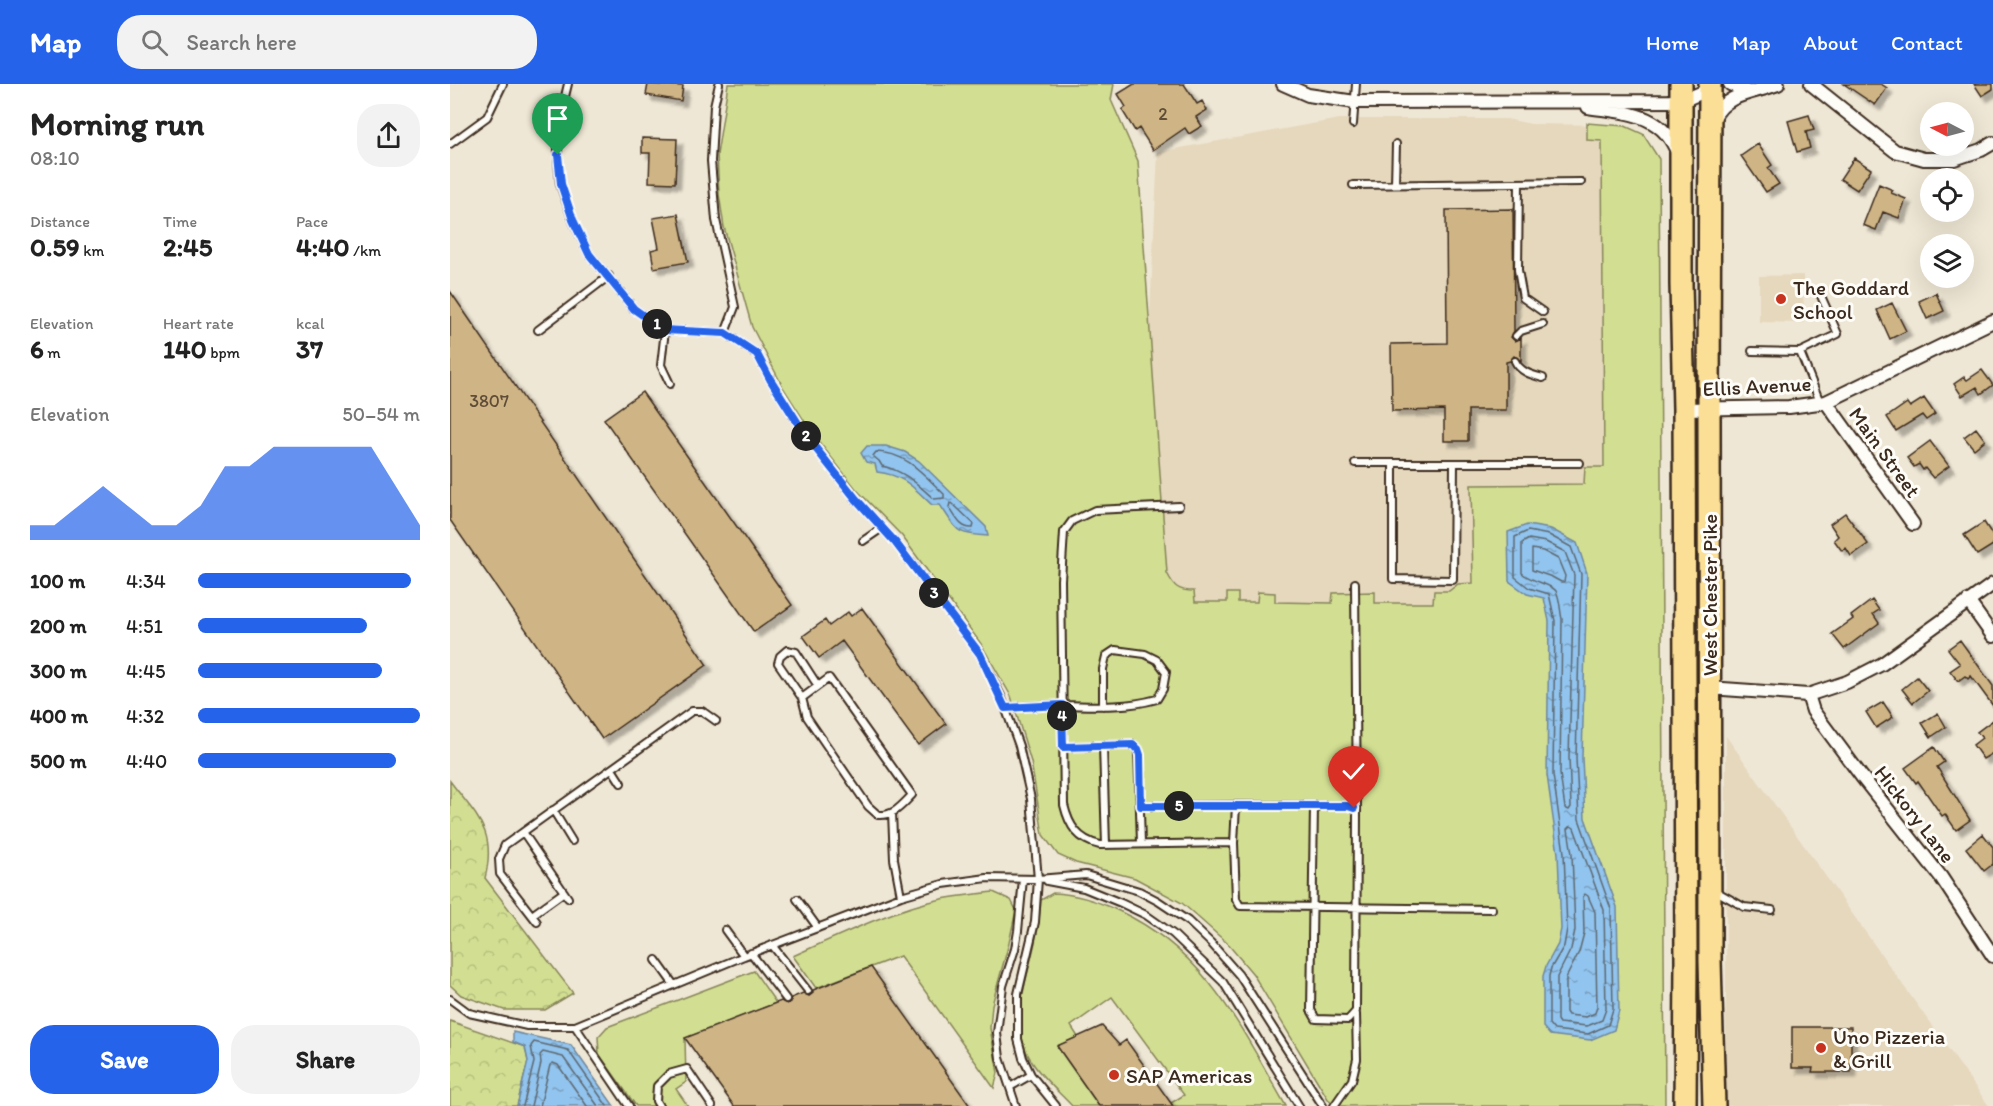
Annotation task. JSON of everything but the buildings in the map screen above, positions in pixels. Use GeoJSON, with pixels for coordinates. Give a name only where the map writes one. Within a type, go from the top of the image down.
{"type":"FeatureCollection","features":[{"type":"Feature","properties":{"kind":"highway","name":"West Chester Pike"},"geometry":{"type":"LineString","coordinates":[[1714,1106],[1710,887],[1709,220],[1711,123],[1717,86]]}},
{"type":"Feature","properties":{"kind":"highway","name":"West Chester Pike"},"geometry":{"type":"LineString","coordinates":[[1679,89],[1684,409],[1685,1106]]}},
{"type":"Feature","properties":{"kind":"street"},"geometry":{"type":"LineString","coordinates":[[1283,84],[1308,95],[1355,102],[1545,101],[1717,86],[1748,92]]}},
{"type":"Feature","properties":{"kind":"street"},"geometry":{"type":"LineString","coordinates":[[1711,123],[1719,106],[1748,92],[1778,84]]}},
{"type":"Feature","properties":{"kind":"street"},"geometry":{"type":"LineString","coordinates":[[1811,84],[1895,151],[1924,159],[1954,159],[1981,150],[1993,142]]}},
{"type":"Feature","properties":{"kind":"street"},"geometry":{"type":"LineString","coordinates":[[1545,101],[1636,114],[1650,119],[1661,128],[1678,152],[1681,169]]}},
{"type":"Feature","properties":{"kind":"street","name":"Ellis Avenue"},"geometry":{"type":"LineString","coordinates":[[1684,409],[1789,407],[1823,402],[1993,321]]}},
{"type":"Feature","properties":{"kind":"street","name":"Main Street"},"geometry":{"type":"LineString","coordinates":[[1823,402],[1913,524]]}},
{"type":"Feature","properties":{"kind":"street"},"geometry":{"type":"LineString","coordinates":[[1709,688],[1808,695],[1847,682],[1882,664],[1993,584]]}},
{"type":"Feature","properties":{"kind":"street"},"geometry":{"type":"LineString","coordinates":[[1968,601],[1993,636]]}},
{"type":"Feature","properties":{"kind":"street","name":"Hickory Lane"},"geometry":{"type":"LineString","coordinates":[[1808,695],[1813,711],[1941,878],[1993,956]]}},
{"type":"Feature","properties":{"kind":"lane"},"geometry":{"type":"LineString","coordinates":[[450,144],[487,117],[503,84]]}},
{"type":"Feature","properties":{"kind":"lane"},"geometry":{"type":"LineString","coordinates":[[567,84],[558,125],[558,161],[561,184],[573,220],[589,254],[634,309],[664,330],[725,333],[757,354],[806,436],[895,542],[980,654],[1005,708],[1018,746],[1030,799],[1038,879],[1035,922],[1018,994],[1018,1039],[1031,1075],[1056,1106]]}},
{"type":"Feature","properties":{"kind":"lane"},"geometry":{"type":"LineString","coordinates":[[719,84],[714,106],[711,161],[716,220],[735,307],[725,333]]}},
{"type":"Feature","properties":{"kind":"lane"},"geometry":{"type":"LineString","coordinates":[[1353,124],[1356,84]]}},
{"type":"Feature","properties":{"kind":"lane"},"geometry":{"type":"LineString","coordinates":[[1395,184],[1396,144]]}},
{"type":"Feature","properties":{"kind":"lane"},"geometry":{"type":"LineString","coordinates":[[1353,185],[1581,182]]}},
{"type":"Feature","properties":{"kind":"lane"},"geometry":{"type":"LineString","coordinates":[[1519,183],[1518,270],[1523,298],[1543,312]]}},
{"type":"Feature","properties":{"kind":"lane"},"geometry":{"type":"LineString","coordinates":[[538,330],[609,276]]}},
{"type":"Feature","properties":{"kind":"lane"},"geometry":{"type":"LineString","coordinates":[[1752,351],[1800,352],[1838,334],[1821,296]]}},
{"type":"Feature","properties":{"kind":"lane"},"geometry":{"type":"LineString","coordinates":[[1516,336],[1521,331],[1543,324]]}},
{"type":"Feature","properties":{"kind":"lane"},"geometry":{"type":"LineString","coordinates":[[664,330],[661,365],[670,384]]}},
{"type":"Feature","properties":{"kind":"lane"},"geometry":{"type":"LineString","coordinates":[[1800,352],[1823,402]]}},
{"type":"Feature","properties":{"kind":"lane"},"geometry":{"type":"LineString","coordinates":[[1515,362],[1530,375],[1543,378]]}},
{"type":"Feature","properties":{"kind":"lane"},"geometry":{"type":"LineString","coordinates":[[1355,463],[1580,463]]}},
{"type":"Feature","properties":{"kind":"lane"},"geometry":{"type":"LineString","coordinates":[[1393,463],[1393,579],[1453,580],[1454,463]]}},
{"type":"Feature","properties":{"kind":"lane"},"geometry":{"type":"LineString","coordinates":[[1179,506],[1095,510],[1072,521],[1064,532],[1061,580],[1064,805],[1067,820],[1075,832],[1088,842],[1106,845],[1234,843]]}},
{"type":"Feature","properties":{"kind":"lane"},"geometry":{"type":"LineString","coordinates":[[863,541],[882,528]]}},
{"type":"Feature","properties":{"kind":"lane"},"geometry":{"type":"LineString","coordinates":[[1334,1106],[1352,1080],[1357,1059],[1355,583]]}},
{"type":"Feature","properties":{"kind":"lane"},"geometry":{"type":"LineString","coordinates":[[802,698],[829,678],[912,795],[892,813],[878,815],[868,806],[807,717],[802,698],[778,663],[780,656],[787,650],[796,652],[818,686]]}},
{"type":"Feature","properties":{"kind":"lane"},"geometry":{"type":"LineString","coordinates":[[1005,708],[1062,705],[1103,706],[1140,704],[1157,699],[1163,689],[1166,672],[1157,660],[1145,654],[1115,650],[1106,656],[1103,669],[1103,706]]}},
{"type":"Feature","properties":{"kind":"lane"},"geometry":{"type":"LineString","coordinates":[[537,922],[500,874],[499,859],[505,845],[692,711],[702,711],[717,721]]}},
{"type":"Feature","properties":{"kind":"lane"},"geometry":{"type":"LineString","coordinates":[[1063,747],[1133,745],[1138,749],[1142,843]]}},
{"type":"Feature","properties":{"kind":"lane"},"geometry":{"type":"LineString","coordinates":[[1103,746],[1106,845]]}},
{"type":"Feature","properties":{"kind":"lane"},"geometry":{"type":"LineString","coordinates":[[612,769],[621,783]]}},
{"type":"Feature","properties":{"kind":"lane"},"geometry":{"type":"LineString","coordinates":[[1236,805],[1234,843],[1236,899],[1240,906],[1492,909]]}},
{"type":"Feature","properties":{"kind":"lane"},"geometry":{"type":"LineString","coordinates":[[1141,806],[1348,806],[1357,812]]}},
{"type":"Feature","properties":{"kind":"lane"},"geometry":{"type":"LineString","coordinates":[[1314,806],[1312,1015],[1316,1019],[1348,1020],[1353,1018],[1356,1011]]}},
{"type":"Feature","properties":{"kind":"lane"},"geometry":{"type":"LineString","coordinates":[[553,810],[572,841]]}},
{"type":"Feature","properties":{"kind":"lane"},"geometry":{"type":"LineString","coordinates":[[892,813],[894,859],[902,896]]}},
{"type":"Feature","properties":{"kind":"lane"},"geometry":{"type":"LineString","coordinates":[[523,832],[566,895],[532,915]]}},
{"type":"Feature","properties":{"kind":"lane"},"geometry":{"type":"LineString","coordinates":[[450,999],[469,1013],[527,1026],[575,1026],[748,954],[902,896],[943,884],[987,878],[1038,879],[1086,875],[1117,883],[1158,901],[1188,921],[1211,943],[1239,975],[1323,1106]]}},
{"type":"Feature","properties":{"kind":"lane"},"geometry":{"type":"LineString","coordinates":[[1016,1106],[1000,1058],[997,1033],[998,1010],[1003,986],[1015,949],[1023,879]]}},
{"type":"Feature","properties":{"kind":"lane"},"geometry":{"type":"LineString","coordinates":[[1038,879],[1084,888],[1121,903],[1146,915],[1173,934],[1222,982],[1299,1106]]}},
{"type":"Feature","properties":{"kind":"lane"},"geometry":{"type":"LineString","coordinates":[[1710,887],[1744,907],[1772,910]]}},
{"type":"Feature","properties":{"kind":"lane"},"geometry":{"type":"LineString","coordinates":[[797,899],[818,928]]}},
{"type":"Feature","properties":{"kind":"lane"},"geometry":{"type":"LineString","coordinates":[[726,930],[786,999]]}},
{"type":"Feature","properties":{"kind":"lane"},"geometry":{"type":"LineString","coordinates":[[772,945],[808,992]]}},
{"type":"Feature","properties":{"kind":"lane"},"geometry":{"type":"LineString","coordinates":[[656,960],[674,985]]}},
{"type":"Feature","properties":{"kind":"lane"},"geometry":{"type":"LineString","coordinates":[[575,1026],[629,1106]]}},
{"type":"Feature","properties":{"kind":"lane"},"geometry":{"type":"LineString","coordinates":[[659,1106],[656,1101],[657,1086],[669,1074],[687,1069],[712,1106]]}},
{"type":"Feature","properties":{"kind":"lane"},"geometry":{"type":"LineString","coordinates":[[1010,1087],[1031,1075]]}},
{"type":"Feature","properties":{"kind":"shaded area"},"geometry":{"type":"Polygon","coordinates":[[[1339,119],[1507,119],[1531,124],[1609,125],[1608,500],[1484,644],[1176,616],[1140,516],[1158,152],[1339,119]]]}},
{"type":"Feature","properties":{"kind":"shaded area","name":"The Goddard School"},"geometry":{"type":"Polygon","coordinates":[[[1803,275],[1804,323],[1759,322],[1759,276],[1803,275]]]}},
{"type":"Feature","properties":{"kind":"shaded area"},"geometry":{"type":"Polygon","coordinates":[[[1726,736],[1989,1106],[1726,1106],[1726,736]]]}},
{"type":"Feature","properties":{"kind":"green space"},"geometry":{"type":"Polygon","coordinates":[[[728,84],[1114,84],[1111,100],[1138,161],[1167,573],[1177,587],[1194,591],[1195,602],[1227,602],[1227,593],[1238,593],[1238,602],[1257,602],[1258,592],[1275,593],[1275,602],[1332,603],[1333,593],[1375,592],[1375,603],[1433,603],[1434,591],[1449,591],[1458,584],[1473,583],[1471,485],[1584,484],[1585,467],[1604,467],[1602,141],[1587,140],[1587,123],[1625,126],[1643,134],[1659,159],[1665,1106],[1337,1106],[1328,1099],[1253,974],[1227,943],[1182,903],[1135,878],[1076,863],[1058,855],[1043,835],[1031,762],[1011,696],[981,644],[902,536],[857,490],[812,433],[784,389],[752,327],[724,227],[719,194],[717,155],[728,84]]]}},
{"type":"Feature","properties":{"kind":"green space"},"geometry":{"type":"Polygon","coordinates":[[[450,781],[476,814],[486,835],[488,861],[485,878],[573,993],[545,1010],[504,1010],[461,995],[450,985],[450,781]]]}},
{"type":"Feature","properties":{"kind":"green space"},"geometry":{"type":"Polygon","coordinates":[[[993,892],[1011,900],[1016,910],[992,1005],[990,1028],[998,1073],[994,1088],[900,956],[816,988],[793,956],[904,909],[942,899],[993,892]]]}},
{"type":"Feature","properties":{"kind":"green space"},"geometry":{"type":"Polygon","coordinates":[[[1053,893],[1087,899],[1119,911],[1150,928],[1176,948],[1218,994],[1253,1048],[1286,1106],[1173,1106],[1171,1103],[1184,1095],[1112,997],[1071,1026],[1078,1037],[1057,1046],[1099,1106],[1072,1106],[1036,1068],[1024,1047],[1021,1032],[1022,1000],[1037,932],[1041,900],[1053,893]]]}},
{"type":"Feature","properties":{"kind":"green space"},"geometry":{"type":"Polygon","coordinates":[[[754,971],[776,1003],[685,1038],[686,1082],[676,1089],[688,1106],[636,1106],[599,1054],[598,1037],[607,1027],[754,971]]]}},
{"type":"Feature","properties":{"kind":"green space"},"geometry":{"type":"Polygon","coordinates":[[[450,1021],[525,1047],[528,1061],[517,1106],[450,1106],[450,1021]]]}},
{"type":"Feature","properties":{"kind":"water"},"geometry":{"type":"Polygon","coordinates":[[[867,446],[886,446],[905,452],[919,461],[986,527],[988,536],[958,530],[940,505],[932,505],[901,479],[877,472],[875,464],[866,462],[861,453],[867,446]]]}},
{"type":"Feature","properties":{"kind":"water"},"geometry":{"type":"Polygon","coordinates":[[[1527,525],[1551,529],[1577,543],[1587,573],[1582,758],[1585,818],[1617,907],[1619,1010],[1614,1030],[1590,1040],[1550,1035],[1543,1027],[1543,976],[1558,944],[1561,929],[1558,854],[1547,775],[1549,621],[1544,598],[1527,594],[1509,581],[1508,532],[1527,525]]]}},
{"type":"Feature","properties":{"kind":"water"},"geometry":{"type":"Polygon","coordinates":[[[513,1032],[571,1045],[614,1106],[517,1106],[528,1061],[525,1047],[513,1042],[513,1032]]]}},
{"type":"Feature","properties":{"kind":"place","name":"The Goddard School"},"geometry":{"type":"Point","coordinates":[1781,299]}},
{"type":"Feature","properties":{"kind":"place","name":"Uno Pizzeria & Grill"},"geometry":{"type":"Point","coordinates":[1821,1048]}},
{"type":"Feature","properties":{"kind":"place","name":"SAP Americas"},"geometry":{"type":"Point","coordinates":[1114,1075]}},
{"type":"Feature","properties":{"kind":"route"},"geometry":{"type":"LineString","coordinates":[[558,155],[561,184],[573,220],[589,254],[634,309],[664,330],[725,333],[757,354],[806,436],[856,499],[895,542],[980,654],[1005,708],[1062,705],[1063,747],[1133,745],[1138,749],[1140,755],[1141,806],[1348,806],[1354,808]]}}]}
